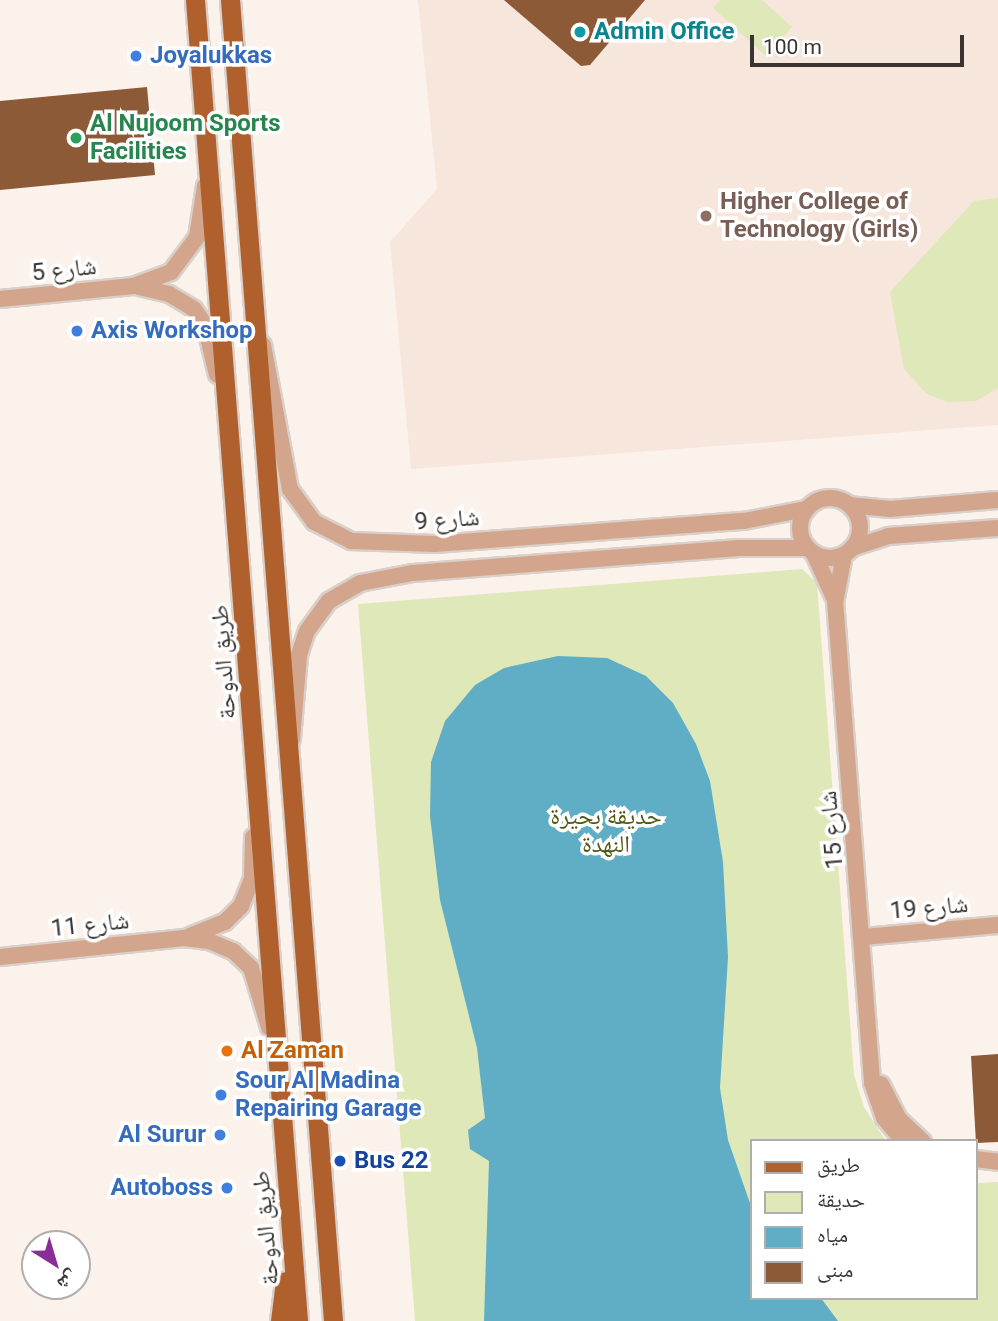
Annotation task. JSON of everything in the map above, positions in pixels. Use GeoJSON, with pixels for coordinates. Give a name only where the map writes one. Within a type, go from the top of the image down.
{"type":"FeatureCollection","features":[{"type":"Feature","properties":{"kind":"main road","name":"طريق الدوحة"},"geometry":{"type":"LineString","coordinates":[[195,0],[298,1321]]}},
{"type":"Feature","properties":{"kind":"main road"},"geometry":{"type":"LineString","coordinates":[[230,0],[333,1321]]}},
{"type":"Feature","properties":{"kind":"main road"},"geometry":{"type":"LineString","coordinates":[[280,1321],[292,1232]]}},
{"type":"Feature","properties":{"kind":"street","name":"شارع 5"},"geometry":{"type":"LineString","coordinates":[[0,299],[133,286],[171,272],[193,248],[209,171]]}},
{"type":"Feature","properties":{"kind":"street","name":"شارع 5"},"geometry":{"type":"LineString","coordinates":[[133,286],[178,297],[200,317],[228,407]]}},
{"type":"Feature","properties":{"kind":"street","name":"شارع 9"},"geometry":{"type":"LineString","coordinates":[[253,315],[270,375],[286,477],[304,512],[338,537],[376,545],[419,545],[744,521],[806,509]]}},
{"type":"Feature","properties":{"kind":"street"},"geometry":{"type":"LineString","coordinates":[[998,500],[890,509],[850,505],[831,498],[806,509],[799,529],[811,551],[848,552],[888,536],[998,528]]}},
{"type":"Feature","properties":{"kind":"street"},"geometry":{"type":"LineString","coordinates":[[848,552],[860,531],[850,505]]}},
{"type":"Feature","properties":{"kind":"street","name":"شارع 9"},"geometry":{"type":"LineString","coordinates":[[288,755],[307,631],[329,601],[360,583],[413,573],[725,549],[811,551]]}},
{"type":"Feature","properties":{"kind":"street","name":"شارع 15"},"geometry":{"type":"LineString","coordinates":[[811,551],[835,600]]}},
{"type":"Feature","properties":{"kind":"street","name":"شارع 15"},"geometry":{"type":"LineString","coordinates":[[848,552],[835,600],[871,1056],[879,1107],[902,1139]]}},
{"type":"Feature","properties":{"kind":"street","name":"شارع 11"},"geometry":{"type":"LineString","coordinates":[[0,957],[184,938],[225,922],[241,906],[252,879],[260,811]]}},
{"type":"Feature","properties":{"kind":"street","name":"شارع 19"},"geometry":{"type":"LineString","coordinates":[[863,937],[998,925]]}},
{"type":"Feature","properties":{"kind":"street","name":"شارع 11"},"geometry":{"type":"LineString","coordinates":[[184,938],[221,946],[251,968],[277,1046]]}},
{"type":"Feature","properties":{"kind":"street","name":"شارع 15"},"geometry":{"type":"LineString","coordinates":[[871,1056],[892,1107],[921,1139]]}},
{"type":"Feature","properties":{"kind":"street"},"geometry":{"type":"LineString","coordinates":[[977,1159],[998,1163]]}},
{"type":"Feature","properties":{"kind":"street"},"geometry":{"type":"LineString","coordinates":[[977,1166],[998,1163]]}},
{"type":"Feature","properties":{"kind":"shaded area","name":"Higher College of Technology (Girls)"},"geometry":{"type":"Polygon","coordinates":[[[418,0],[998,0],[998,425],[411,469],[390,242],[437,189],[418,0]]]}},
{"type":"Feature","properties":{"kind":"green space"},"geometry":{"type":"Polygon","coordinates":[[[720,0],[762,0],[792,27],[766,56],[713,8],[720,0]]]}},
{"type":"Feature","properties":{"kind":"green space"},"geometry":{"type":"Polygon","coordinates":[[[998,198],[998,388],[976,401],[947,402],[927,394],[904,369],[890,292],[974,201],[998,198]]]}},
{"type":"Feature","properties":{"kind":"green space","name":"حديقة بحيرة النهدة"},"geometry":{"type":"Polygon","coordinates":[[[802,569],[817,583],[854,1075],[864,1107],[885,1139],[750,1139],[750,1300],[977,1300],[977,1183],[998,1182],[998,1321],[415,1321],[358,604],[802,569]]]}},
{"type":"Feature","properties":{"kind":"water"},"geometry":{"type":"Polygon","coordinates":[[[558,656],[607,658],[646,676],[673,703],[696,744],[710,781],[723,862],[728,957],[720,1088],[728,1140],[750,1203],[750,1300],[822,1300],[838,1321],[484,1321],[489,1161],[470,1149],[468,1130],[485,1118],[477,1048],[440,900],[430,816],[431,762],[445,721],[475,685],[504,668],[558,656]]]}},
{"type":"Feature","properties":{"kind":"building","name":"Admin Office"},"geometry":{"type":"Polygon","coordinates":[[[504,0],[645,0],[590,65],[581,66],[504,0]]]}},
{"type":"Feature","properties":{"kind":"building","name":"Al Nujoom Sports Facilities"},"geometry":{"type":"Polygon","coordinates":[[[147,87],[155,175],[0,190],[0,101],[147,87]]]}},
{"type":"Feature","properties":{"kind":"building"},"geometry":{"type":"Polygon","coordinates":[[[998,1054],[998,1142],[977,1143],[971,1056],[998,1054]]]}},
{"type":"Feature","properties":{"kind":"place","name":"Admin Office"},"geometry":{"type":"Point","coordinates":[580,32]}},
{"type":"Feature","properties":{"kind":"place","name":"Joyalukkas"},"geometry":{"type":"Point","coordinates":[136,56]}},
{"type":"Feature","properties":{"kind":"place","name":"Al Nujoom Sports Facilities"},"geometry":{"type":"Point","coordinates":[76,138]}},
{"type":"Feature","properties":{"kind":"place","name":"Higher College of Technology (Girls)"},"geometry":{"type":"Point","coordinates":[706,216]}},
{"type":"Feature","properties":{"kind":"place","name":"Axis Workshop"},"geometry":{"type":"Point","coordinates":[77,331]}},
{"type":"Feature","properties":{"kind":"place","name":"Al Zaman"},"geometry":{"type":"Point","coordinates":[227,1051]}},
{"type":"Feature","properties":{"kind":"place","name":"Sour Al Madina Repairing Garage"},"geometry":{"type":"Point","coordinates":[221,1095]}},
{"type":"Feature","properties":{"kind":"place","name":"Al Surur"},"geometry":{"type":"Point","coordinates":[220,1135]}},
{"type":"Feature","properties":{"kind":"place","name":"Bus 22"},"geometry":{"type":"Point","coordinates":[340,1161]}},
{"type":"Feature","properties":{"kind":"place","name":"Autoboss"},"geometry":{"type":"Point","coordinates":[227,1188]}}]}
